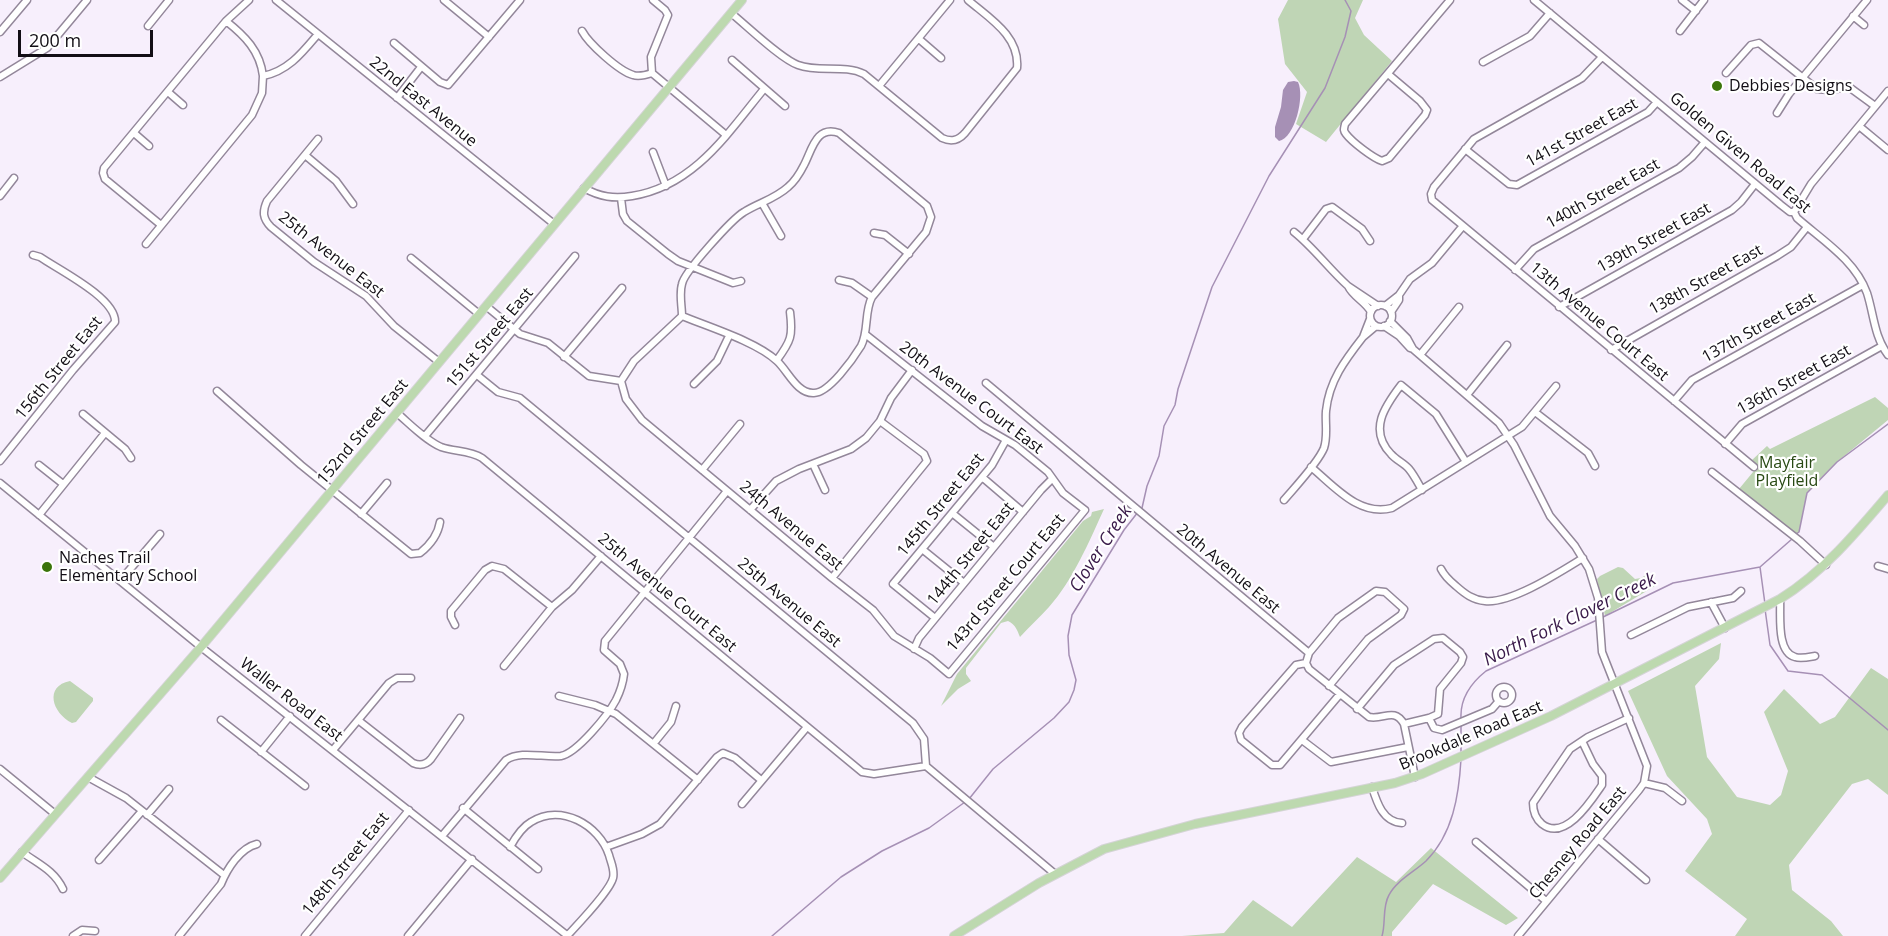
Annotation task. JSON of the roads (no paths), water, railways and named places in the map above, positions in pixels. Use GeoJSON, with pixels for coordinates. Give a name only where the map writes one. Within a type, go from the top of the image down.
{"type":"FeatureCollection","features":[{"type":"Feature","properties":{"kind":"main road","name":"152nd Street East"},"geometry":{"type":"LineString","coordinates":[[0,878],[201,647],[742,0]]}},
{"type":"Feature","properties":{"kind":"main road","name":"Brookdale Road East"},"geometry":{"type":"LineString","coordinates":[[954,936],[1055,874],[1104,849],[1153,834],[1230,816],[1415,777],[1521,730],[1614,685],[1780,599],[1826,565],[1888,495]]}},
{"type":"Feature","properties":{"kind":"street"},"geometry":{"type":"LineString","coordinates":[[0,32],[27,0]]}},
{"type":"Feature","properties":{"kind":"street"},"geometry":{"type":"LineString","coordinates":[[0,77],[47,48],[87,0]]}},
{"type":"Feature","properties":{"kind":"street"},"geometry":{"type":"LineString","coordinates":[[148,26],[169,0]]}},
{"type":"Feature","properties":{"kind":"street"},"geometry":{"type":"LineString","coordinates":[[161,225],[107,182],[103,175],[104,168],[226,21],[249,0]]}},
{"type":"Feature","properties":{"kind":"street","name":"22nd East Avenue"},"geometry":{"type":"LineString","coordinates":[[276,0],[554,224]]}},
{"type":"Feature","properties":{"kind":"street"},"geometry":{"type":"LineString","coordinates":[[444,0],[489,38]]}},
{"type":"Feature","properties":{"kind":"street"},"geometry":{"type":"LineString","coordinates":[[393,43],[440,82],[448,85],[520,0]]}},
{"type":"Feature","properties":{"kind":"street"},"geometry":{"type":"LineString","coordinates":[[653,0],[668,15],[651,57],[652,73],[726,135]]}},
{"type":"Feature","properties":{"kind":"street"},"geometry":{"type":"LineString","coordinates":[[879,86],[950,0]]}},
{"type":"Feature","properties":{"kind":"street"},"geometry":{"type":"LineString","coordinates":[[731,13],[784,57],[798,65],[859,72],[948,141],[955,140],[965,133],[1017,70],[1018,65],[1017,56],[1006,32],[968,0]]}},
{"type":"Feature","properties":{"kind":"street"},"geometry":{"type":"LineString","coordinates":[[1388,74],[1420,101],[1427,110],[1389,158],[1380,160],[1347,134],[1344,129],[1346,122],[1450,0]]}},
{"type":"Feature","properties":{"kind":"street","name":"Golden Given Road East"},"geometry":{"type":"LineString","coordinates":[[1534,0],[1781,206],[1794,212],[1797,218],[1850,264],[1863,285],[1874,327],[1888,355]]}},
{"type":"Feature","properties":{"kind":"street"},"geometry":{"type":"LineString","coordinates":[[1682,0],[1696,11]]}},
{"type":"Feature","properties":{"kind":"street"},"geometry":{"type":"LineString","coordinates":[[1680,31],[1704,0]]}},
{"type":"Feature","properties":{"kind":"street"},"geometry":{"type":"LineString","coordinates":[[1777,113],[1802,78],[1867,0]]}},
{"type":"Feature","properties":{"kind":"street"},"geometry":{"type":"LineString","coordinates":[[1483,62],[1530,36],[1550,13]]}},
{"type":"Feature","properties":{"kind":"street"},"geometry":{"type":"LineString","coordinates":[[1853,16],[1864,25]]}},
{"type":"Feature","properties":{"kind":"street"},"geometry":{"type":"LineString","coordinates":[[146,244],[252,116],[262,93],[263,76],[255,51],[243,35],[226,21]]}},
{"type":"Feature","properties":{"kind":"street"},"geometry":{"type":"LineString","coordinates":[[582,31],[589,42],[629,74],[639,76],[652,73]]}},
{"type":"Feature","properties":{"kind":"street"},"geometry":{"type":"LineString","coordinates":[[263,76],[288,66],[318,34]]}},
{"type":"Feature","properties":{"kind":"street"},"geometry":{"type":"LineString","coordinates":[[919,39],[941,58]]}},
{"type":"Feature","properties":{"kind":"street"},"geometry":{"type":"LineString","coordinates":[[1726,73],[1754,44],[1762,44],[1802,78],[1822,90],[1852,88],[1875,106]]}},
{"type":"Feature","properties":{"kind":"street"},"geometry":{"type":"LineString","coordinates":[[1465,149],[1479,136],[1582,78],[1602,57]]}},
{"type":"Feature","properties":{"kind":"street"},"geometry":{"type":"LineString","coordinates":[[732,60],[785,106]]}},
{"type":"Feature","properties":{"kind":"street"},"geometry":{"type":"LineString","coordinates":[[397,98],[422,67]]}},
{"type":"Feature","properties":{"kind":"street"},"geometry":{"type":"LineString","coordinates":[[584,188],[599,195],[621,198],[649,193],[666,186],[696,167],[764,89]]}},
{"type":"Feature","properties":{"kind":"street"},"geometry":{"type":"LineString","coordinates":[[168,92],[183,105]]}},
{"type":"Feature","properties":{"kind":"street"},"geometry":{"type":"LineString","coordinates":[[1794,212],[1810,184],[1887,94]]}},
{"type":"Feature","properties":{"kind":"street","name":"141st Street East"},"geometry":{"type":"LineString","coordinates":[[1465,149],[1509,184],[1517,185],[1648,112],[1657,102]]}},
{"type":"Feature","properties":{"kind":"street"},"geometry":{"type":"LineString","coordinates":[[1859,126],[1888,150]]}},
{"type":"Feature","properties":{"kind":"street"},"geometry":{"type":"LineString","coordinates":[[486,306],[527,338],[540,339],[548,343],[589,376],[621,381],[631,364],[682,316],[682,283],[693,267],[735,219],[791,184],[803,168],[813,143],[818,137],[834,132],[842,136],[928,209],[931,217],[926,232],[872,297],[867,309],[865,334],[856,352],[826,390],[812,393],[803,390],[777,360],[755,347],[682,316]]}},
{"type":"Feature","properties":{"kind":"street"},"geometry":{"type":"LineString","coordinates":[[134,133],[149,146]]}},
{"type":"Feature","properties":{"kind":"street"},"geometry":{"type":"LineString","coordinates":[[318,139],[305,155],[336,181],[353,204]]}},
{"type":"Feature","properties":{"kind":"street","name":"140th Street East"},"geometry":{"type":"LineString","coordinates":[[1515,270],[1534,249],[1687,163],[1705,142]]}},
{"type":"Feature","properties":{"kind":"street","name":"13th Avenue Court East"},"geometry":{"type":"LineString","coordinates":[[1465,149],[1434,187],[1431,194],[1434,203],[1754,467]]}},
{"type":"Feature","properties":{"kind":"street"},"geometry":{"type":"LineString","coordinates":[[653,152],[666,186]]}},
{"type":"Feature","properties":{"kind":"street","name":"25th Avenue East"},"geometry":{"type":"LineString","coordinates":[[305,155],[267,201],[263,214],[271,227],[326,271],[366,296],[394,326],[439,362]]}},
{"type":"Feature","properties":{"kind":"street"},"geometry":{"type":"LineString","coordinates":[[0,196],[14,178]]}},
{"type":"Feature","properties":{"kind":"street","name":"139th Street East"},"geometry":{"type":"LineString","coordinates":[[1559,307],[1732,210],[1755,184]]}},
{"type":"Feature","properties":{"kind":"street"},"geometry":{"type":"LineString","coordinates":[[621,198],[623,214],[627,221],[668,254],[733,283],[741,281]]}},
{"type":"Feature","properties":{"kind":"street"},"geometry":{"type":"LineString","coordinates":[[762,203],[782,236]]}},
{"type":"Feature","properties":{"kind":"street"},"geometry":{"type":"LineString","coordinates":[[1303,239],[1326,209],[1332,207],[1362,229],[1370,241]]}},
{"type":"Feature","properties":{"kind":"street"},"geometry":{"type":"LineString","coordinates":[[1364,337],[1371,315],[1399,300],[1399,295],[1410,279],[1432,263],[1462,227]]}},
{"type":"Feature","properties":{"kind":"street","name":"138th Street East"},"geometry":{"type":"LineString","coordinates":[[1611,350],[1777,256],[1791,247],[1807,227]]}},
{"type":"Feature","properties":{"kind":"street"},"geometry":{"type":"LineString","coordinates":[[1294,232],[1348,286],[1352,293],[1366,304],[1376,326]]}},
{"type":"Feature","properties":{"kind":"street"},"geometry":{"type":"LineString","coordinates":[[874,233],[885,235],[909,254]]}},
{"type":"Feature","properties":{"kind":"street","name":"156th Street East"},"geometry":{"type":"LineString","coordinates":[[0,461],[115,322],[113,311],[87,286],[33,255]]}},
{"type":"Feature","properties":{"kind":"street","name":"151st Street East"},"geometry":{"type":"LineString","coordinates":[[425,436],[575,256]]}},
{"type":"Feature","properties":{"kind":"street"},"geometry":{"type":"LineString","coordinates":[[411,258],[479,314]]}},
{"type":"Feature","properties":{"kind":"street"},"geometry":{"type":"LineString","coordinates":[[839,280],[852,283],[872,297]]}},
{"type":"Feature","properties":{"kind":"street","name":"137th Street East"},"geometry":{"type":"LineString","coordinates":[[1674,401],[1692,380],[1863,285]]}},
{"type":"Feature","properties":{"kind":"street"},"geometry":{"type":"LineString","coordinates":[[1348,286],[1385,308],[1390,321],[1407,338],[1413,349]]}},
{"type":"Feature","properties":{"kind":"street"},"geometry":{"type":"LineString","coordinates":[[564,357],[622,288]]}},
{"type":"Feature","properties":{"kind":"street"},"geometry":{"type":"LineString","coordinates":[[1420,356],[1459,307]]}},
{"type":"Feature","properties":{"kind":"street"},"geometry":{"type":"LineString","coordinates":[[777,360],[791,339],[790,312]]}},
{"type":"Feature","properties":{"kind":"street"},"geometry":{"type":"LineString","coordinates":[[1384,326],[1390,321]]}},
{"type":"Feature","properties":{"kind":"street"},"geometry":{"type":"LineString","coordinates":[[1284,500],[1325,446],[1327,399],[1335,376],[1364,337],[1376,326],[1384,326],[1413,349]]}},
{"type":"Feature","properties":{"kind":"street","name":"20th Avenue Court East"},"geometry":{"type":"LineString","coordinates":[[865,334],[982,426],[1015,445],[1048,472],[1063,493],[1085,510]]}},
{"type":"Feature","properties":{"kind":"street"},"geometry":{"type":"LineString","coordinates":[[694,384],[717,361],[729,336]]}},
{"type":"Feature","properties":{"kind":"street"},"geometry":{"type":"LineString","coordinates":[[1467,395],[1507,345]]}},
{"type":"Feature","properties":{"kind":"street","name":"136th Street East"},"geometry":{"type":"LineString","coordinates":[[1725,444],[1742,424],[1882,346]]}},
{"type":"Feature","properties":{"kind":"street","name":"Chesney Road East"},"geometry":{"type":"LineString","coordinates":[[1413,349],[1493,416],[1509,436],[1550,516],[1582,558],[1596,588],[1602,652],[1645,759],[1647,775],[1644,783],[1518,936]]}},
{"type":"Feature","properties":{"kind":"street"},"geometry":{"type":"LineString","coordinates":[[750,510],[776,481],[857,445],[866,438],[880,421],[891,398],[912,370]]}},
{"type":"Feature","properties":{"kind":"street","name":"25th Avenue East"},"geometry":{"type":"LineString","coordinates":[[477,375],[498,392],[520,398],[913,723],[924,739],[926,765]]}},
{"type":"Feature","properties":{"kind":"street","name":"24th Avenue East"},"geometry":{"type":"LineString","coordinates":[[621,381],[630,405],[642,420],[873,610],[889,632],[901,642],[930,658],[949,674]]}},
{"type":"Feature","properties":{"kind":"street","name":"20th Avenue East"},"geometry":{"type":"LineString","coordinates":[[986,383],[1309,653]]}},
{"type":"Feature","properties":{"kind":"street"},"geometry":{"type":"LineString","coordinates":[[1422,490],[1410,471],[1388,451],[1381,435],[1380,422],[1383,411],[1401,386],[1436,414],[1466,462]]}},
{"type":"Feature","properties":{"kind":"street"},"geometry":{"type":"LineString","coordinates":[[1311,467],[1354,503],[1367,509],[1392,508],[1522,427],[1556,386]]}},
{"type":"Feature","properties":{"kind":"street"},"geometry":{"type":"LineString","coordinates":[[218,392],[404,549],[415,555],[422,552],[436,536],[440,522]]}},
{"type":"Feature","properties":{"kind":"street"},"geometry":{"type":"LineString","coordinates":[[1535,412],[1588,453],[1595,466]]}},
{"type":"Feature","properties":{"kind":"street","name":"25th Avenue Court East"},"geometry":{"type":"LineString","coordinates":[[397,413],[435,444],[482,458],[865,773],[874,774],[926,765]]}},
{"type":"Feature","properties":{"kind":"street"},"geometry":{"type":"LineString","coordinates":[[82,414],[125,449],[131,458]]}},
{"type":"Feature","properties":{"kind":"street"},"geometry":{"type":"LineString","coordinates":[[832,578],[927,461],[924,454],[880,421]]}},
{"type":"Feature","properties":{"kind":"street"},"geometry":{"type":"LineString","coordinates":[[702,470],[740,424]]}},
{"type":"Feature","properties":{"kind":"street"},"geometry":{"type":"LineString","coordinates":[[39,515],[105,432]]}},
{"type":"Feature","properties":{"kind":"street","name":"145th Street East"},"geometry":{"type":"LineString","coordinates":[[935,618],[893,584],[996,459],[1005,440]]}},
{"type":"Feature","properties":{"kind":"street"},"geometry":{"type":"LineString","coordinates":[[813,464],[825,490]]}},
{"type":"Feature","properties":{"kind":"street"},"geometry":{"type":"LineString","coordinates":[[39,465],[63,484]]}},
{"type":"Feature","properties":{"kind":"street"},"geometry":{"type":"LineString","coordinates":[[1712,472],[1800,541],[1826,565]]}},
{"type":"Feature","properties":{"kind":"street"},"geometry":{"type":"LineString","coordinates":[[982,477],[1023,512]]}},
{"type":"Feature","properties":{"kind":"street","name":"144th Street East"},"geometry":{"type":"LineString","coordinates":[[914,649],[919,638],[935,618],[1052,479]]}},
{"type":"Feature","properties":{"kind":"street","name":"Waller Road East"},"geometry":{"type":"LineString","coordinates":[[0,483],[201,647],[568,936]]}},
{"type":"Feature","properties":{"kind":"street"},"geometry":{"type":"LineString","coordinates":[[361,514],[387,483]]}},
{"type":"Feature","properties":{"kind":"street"},"geometry":{"type":"LineString","coordinates":[[442,836],[501,764],[511,757],[567,754],[580,745],[609,710],[615,701],[624,674],[623,668],[606,652],[605,640],[727,490]]}},
{"type":"Feature","properties":{"kind":"street","name":"143rd Street Court East"},"geometry":{"type":"LineString","coordinates":[[949,674],[1085,510]]}},
{"type":"Feature","properties":{"kind":"street"},"geometry":{"type":"LineString","coordinates":[[952,513],[994,547]]}},
{"type":"Feature","properties":{"kind":"street"},"geometry":{"type":"LineString","coordinates":[[120,581],[160,534]]}},
{"type":"Feature","properties":{"kind":"street"},"geometry":{"type":"LineString","coordinates":[[922,549],[964,583]]}},
{"type":"Feature","properties":{"kind":"street"},"geometry":{"type":"LineString","coordinates":[[504,666],[552,607],[572,590],[601,556]]}},
{"type":"Feature","properties":{"kind":"street"},"geometry":{"type":"LineString","coordinates":[[1441,569],[1446,578],[1470,597],[1481,601],[1493,601],[1533,587],[1582,558]]}},
{"type":"Feature","properties":{"kind":"street"},"geometry":{"type":"LineString","coordinates":[[455,625],[450,617],[451,610],[485,570],[495,566],[504,569],[552,607]]}},
{"type":"Feature","properties":{"kind":"street"},"geometry":{"type":"LineString","coordinates":[[1878,566],[1888,569]]}},
{"type":"Feature","properties":{"kind":"street"},"geometry":{"type":"LineString","coordinates":[[1329,686],[1368,639],[1399,618],[1404,609],[1385,592],[1376,591],[1345,611],[1309,653],[1306,663],[1309,669],[1329,686],[1371,718],[1397,715],[1404,724],[1415,777]]}},
{"type":"Feature","properties":{"kind":"street"},"geometry":{"type":"LineString","coordinates":[[1631,635],[1688,607],[1733,598],[1741,591]]}},
{"type":"Feature","properties":{"kind":"street"},"geometry":{"type":"LineString","coordinates":[[1780,599],[1781,631],[1789,654],[1796,657],[1815,656]]}},
{"type":"Feature","properties":{"kind":"street"},"geometry":{"type":"LineString","coordinates":[[1712,602],[1725,628]]}},
{"type":"Feature","properties":{"kind":"street"},"geometry":{"type":"LineString","coordinates":[[1357,709],[1394,665],[1440,638],[1457,649],[1463,657],[1461,663],[1440,689],[1438,714],[1404,724]]}},
{"type":"Feature","properties":{"kind":"street"},"geometry":{"type":"LineString","coordinates":[[1306,663],[1296,665],[1242,727],[1239,733],[1241,741],[1276,766],[1282,763],[1340,694]]}},
{"type":"Feature","properties":{"kind":"street"},"geometry":{"type":"LineString","coordinates":[[333,750],[393,680],[401,677],[411,678]]}},
{"type":"Feature","properties":{"kind":"street"},"geometry":{"type":"LineString","coordinates":[[559,696],[609,710],[654,743],[698,780]]}},
{"type":"Feature","properties":{"kind":"street"},"geometry":{"type":"LineString","coordinates":[[1429,718],[1434,728],[1443,730],[1492,709],[1499,701]]}},
{"type":"Feature","properties":{"kind":"street"},"geometry":{"type":"LineString","coordinates":[[654,743],[671,722],[676,706]]}},
{"type":"Feature","properties":{"kind":"street"},"geometry":{"type":"LineString","coordinates":[[261,752],[290,716]]}},
{"type":"Feature","properties":{"kind":"street"},"geometry":{"type":"LineString","coordinates":[[358,720],[413,763],[423,765],[431,759],[460,718]]}},
{"type":"Feature","properties":{"kind":"street"},"geometry":{"type":"LineString","coordinates":[[1582,741],[1604,782],[1569,824],[1558,829],[1544,826],[1537,818],[1533,803],[1567,752],[1582,741],[1629,718]]}},
{"type":"Feature","properties":{"kind":"street"},"geometry":{"type":"LineString","coordinates":[[221,720],[305,786]]}},
{"type":"Feature","properties":{"kind":"street"},"geometry":{"type":"LineString","coordinates":[[742,804],[807,727]]}},
{"type":"Feature","properties":{"kind":"street"},"geometry":{"type":"LineString","coordinates":[[1302,740],[1331,762],[1408,747]]}},
{"type":"Feature","properties":{"kind":"street"},"geometry":{"type":"LineString","coordinates":[[607,850],[660,824],[723,753],[735,758],[761,780]]}},
{"type":"Feature","properties":{"kind":"street"},"geometry":{"type":"LineString","coordinates":[[926,765],[1055,874]]}},
{"type":"Feature","properties":{"kind":"street"},"geometry":{"type":"LineString","coordinates":[[0,768],[55,814]]}},
{"type":"Feature","properties":{"kind":"street"},"geometry":{"type":"LineString","coordinates":[[88,777],[112,789],[224,875]]}},
{"type":"Feature","properties":{"kind":"street"},"geometry":{"type":"LineString","coordinates":[[1644,783],[1665,788],[1682,801]]}},
{"type":"Feature","properties":{"kind":"street"},"geometry":{"type":"LineString","coordinates":[[1372,787],[1376,802],[1384,814],[1392,821],[1402,823]]}},
{"type":"Feature","properties":{"kind":"street"},"geometry":{"type":"LineString","coordinates":[[99,860],[169,789]]}},
{"type":"Feature","properties":{"kind":"street"},"geometry":{"type":"LineString","coordinates":[[463,808],[538,869]]}},
{"type":"Feature","properties":{"kind":"street","name":"148th Street East"},"geometry":{"type":"LineString","coordinates":[[305,936],[408,810]]}},
{"type":"Feature","properties":{"kind":"street"},"geometry":{"type":"LineString","coordinates":[[510,847],[528,824],[537,819],[554,816],[572,817],[581,821],[599,836],[607,850],[614,872],[612,882],[568,936]]}},
{"type":"Feature","properties":{"kind":"street"},"geometry":{"type":"LineString","coordinates":[[1598,839],[1646,880]]}},
{"type":"Feature","properties":{"kind":"street"},"geometry":{"type":"LineString","coordinates":[[1476,843],[1546,901]]}},
{"type":"Feature","properties":{"kind":"street"},"geometry":{"type":"LineString","coordinates":[[179,936],[246,849],[257,844]]}},
{"type":"Feature","properties":{"kind":"street"},"geometry":{"type":"LineString","coordinates":[[22,852],[38,861],[58,878],[63,888]]}},
{"type":"Feature","properties":{"kind":"street"},"geometry":{"type":"LineString","coordinates":[[408,936],[472,859]]}},
{"type":"Feature","properties":{"kind":"street"},"geometry":{"type":"LineString","coordinates":[[73,936],[82,930],[95,931]]}},
{"type":"Feature","properties":{"kind":"waterway","name":"Clover Creek"},"geometry":{"type":"LineString","coordinates":[[1142,508],[1147,486],[1159,456],[1164,426],[1175,405],[1178,389],[1212,287],[1269,176],[1325,88],[1345,37],[1351,11],[1345,0]]}},
{"type":"Feature","properties":{"kind":"waterway","name":"North Fork Clover Creek"},"geometry":{"type":"LineString","coordinates":[[1795,535],[1799,532],[1807,493],[1837,462],[1888,424]]}},
{"type":"Feature","properties":{"kind":"waterway","name":"Clover Creek"},"geometry":{"type":"LineString","coordinates":[[969,799],[993,769],[1054,718],[1069,702],[1076,680],[1069,655],[1068,636],[1072,615],[1124,530],[1138,512]]}},
{"type":"Feature","properties":{"kind":"waterway","name":"North Fork Clover Creek"},"geometry":{"type":"LineString","coordinates":[[1601,618],[1673,583],[1760,567],[1792,539]]}},
{"type":"Feature","properties":{"kind":"waterway"},"geometry":{"type":"LineString","coordinates":[[1760,567],[1765,604]]}},
{"type":"Feature","properties":{"kind":"waterway"},"geometry":{"type":"LineString","coordinates":[[1765,609],[1770,645],[1788,671],[1822,675],[1888,730]]}},
{"type":"Feature","properties":{"kind":"waterway","name":"North Fork Clover Creek"},"geometry":{"type":"LineString","coordinates":[[1461,718],[1462,704],[1468,692],[1486,671],[1597,620]]}},
{"type":"Feature","properties":{"kind":"waterway","name":"North Fork Clover Creek"},"geometry":{"type":"LineString","coordinates":[[1461,726],[1461,754]]}},
{"type":"Feature","properties":{"kind":"waterway","name":"North Fork Clover Creek"},"geometry":{"type":"LineString","coordinates":[[1382,936],[1386,905],[1392,890],[1426,861],[1443,839],[1456,800],[1461,759]]}},
{"type":"Feature","properties":{"kind":"waterway","name":"Clover Creek"},"geometry":{"type":"LineString","coordinates":[[772,936],[841,877],[882,851],[929,828],[965,802]]}},
{"type":"Feature","properties":{"kind":"place","name":"Debbies Designs"},"geometry":{"type":"Point","coordinates":[1717,86]}},
{"type":"Feature","properties":{"kind":"place","name":"Naches Trail Elementary School"},"geometry":{"type":"Point","coordinates":[47,567]}},
{"type":"Feature","properties":{"kind":"park label","name":"Mayfair Playfield"},"geometry":{"type":"Point","coordinates":[1787,472]}}]}
